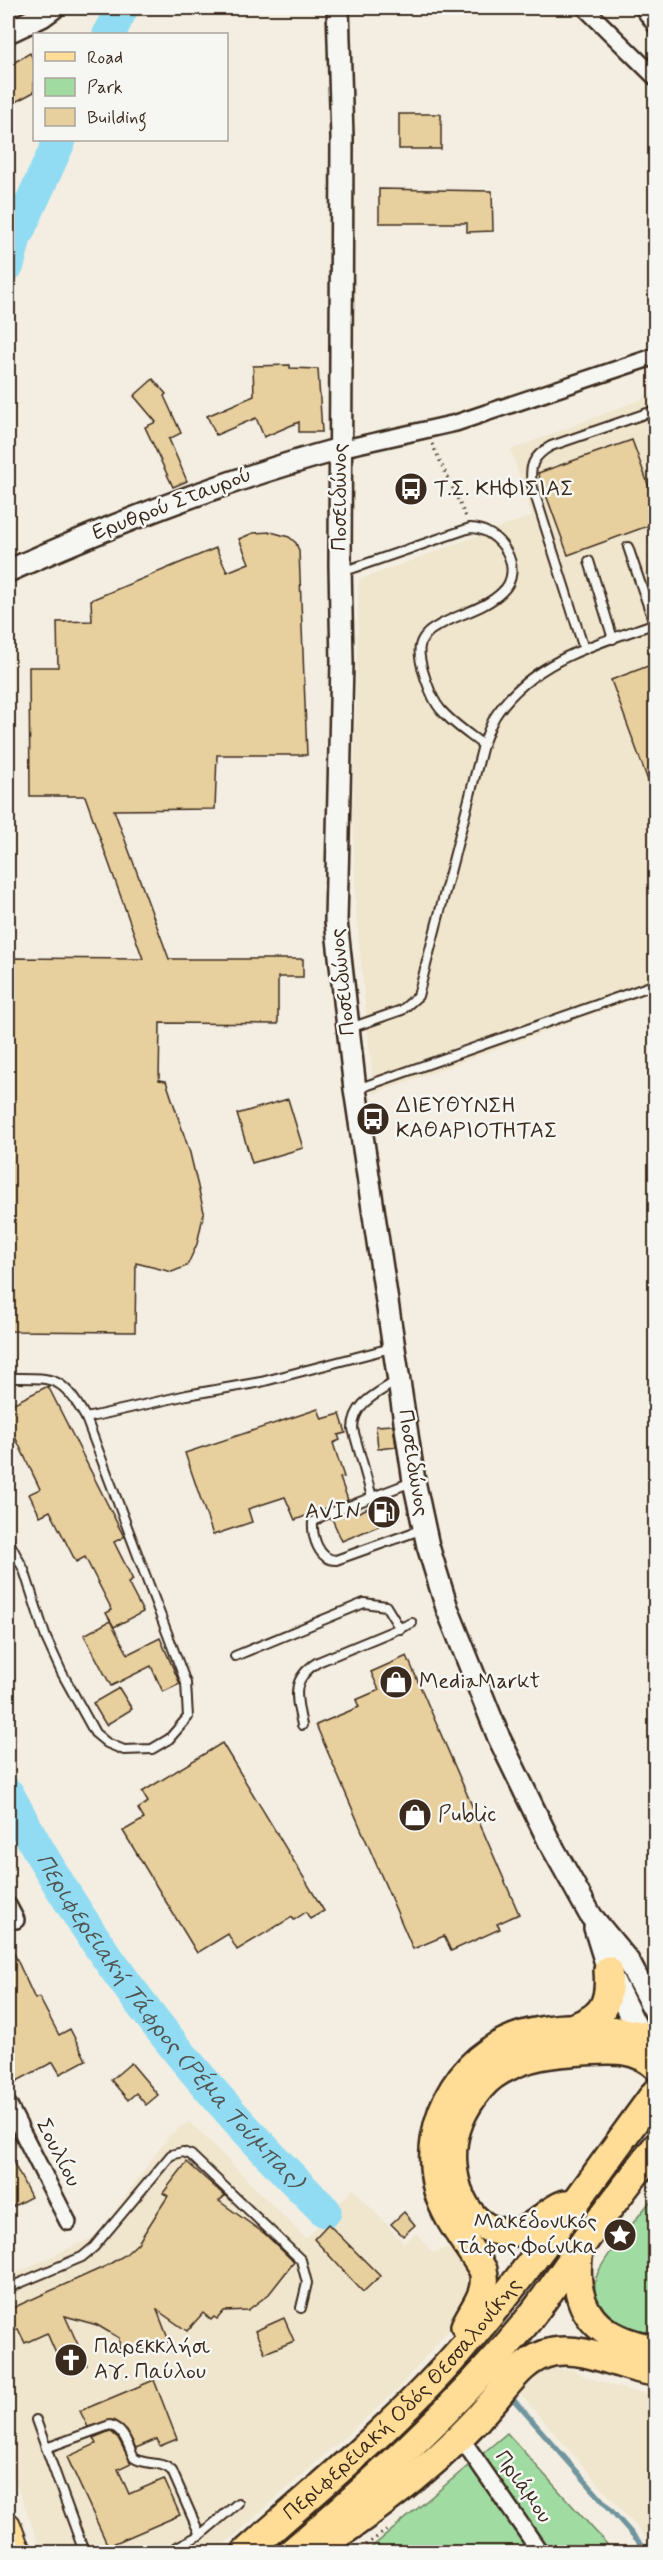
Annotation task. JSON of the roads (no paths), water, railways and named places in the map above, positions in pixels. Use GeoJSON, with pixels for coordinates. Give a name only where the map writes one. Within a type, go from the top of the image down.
{"type":"FeatureCollection","features":[{"type":"Feature","properties":{"kind":"highway"},"geometry":{"type":"LineString","coordinates":[[567,2029],[591,2020],[602,2010],[610,1990],[608,1970]]}},
{"type":"Feature","properties":{"kind":"highway"},"geometry":{"type":"LineString","coordinates":[[457,2353],[464,2330],[484,2288],[485,2278],[478,2261],[447,2213],[438,2191],[434,2153],[440,2113],[449,2094],[477,2060],[516,2038],[540,2031],[567,2029],[621,2031],[638,2036]]}},
{"type":"Feature","properties":{"kind":"highway"},"geometry":{"type":"LineString","coordinates":[[638,2036],[641,2055],[656,2065]]}},
{"type":"Feature","properties":{"kind":"highway"},"geometry":{"type":"LineString","coordinates":[[575,2201],[552,2208],[527,2229],[500,2232],[483,2227],[465,2208],[459,2192],[454,2167],[456,2128],[482,2086],[498,2072],[541,2054],[638,2036]]}},
{"type":"Feature","properties":{"kind":"highway","name":"Περιφερειακή Οδός Θεσσαλονίκης"},"geometry":{"type":"LineString","coordinates":[[246,2553],[363,2447],[457,2353],[522,2274],[656,2092]]}},
{"type":"Feature","properties":{"kind":"highway","name":"Περιφερειακή Οδός Θεσσαλονίκης"},"geometry":{"type":"LineString","coordinates":[[292,2553],[430,2427],[492,2362],[546,2297],[579,2248],[656,2147]]}},
{"type":"Feature","properties":{"kind":"highway"},"geometry":{"type":"LineString","coordinates":[[579,2248],[577,2283],[579,2297],[586,2312],[598,2327],[617,2339],[632,2346],[656,2349]]}},
{"type":"Feature","properties":{"kind":"highway"},"geometry":{"type":"LineString","coordinates":[[312,2553],[377,2508],[422,2472],[488,2408],[520,2369],[539,2356],[564,2351],[585,2352],[625,2366],[656,2372]]}},
{"type":"Feature","properties":{"kind":"main road"},"geometry":{"type":"LineString","coordinates":[[8,2525],[18,2552]]}},
{"type":"Feature","properties":{"kind":"street"},"geometry":{"type":"LineString","coordinates":[[8,32],[42,16],[53,8]]}},
{"type":"Feature","properties":{"kind":"street","name":"Ποσειδώνος"},"geometry":{"type":"LineString","coordinates":[[338,8],[342,138],[340,449],[342,662],[336,921],[355,1089],[396,1347],[414,1481],[424,1528],[456,1634],[499,1738],[549,1841],[591,1916],[628,1961],[656,2013]]}},
{"type":"Feature","properties":{"kind":"street"},"geometry":{"type":"LineString","coordinates":[[585,8],[656,78]]}},
{"type":"Feature","properties":{"kind":"street"},"geometry":{"type":"LineString","coordinates":[[643,8],[656,26]]}},
{"type":"Feature","properties":{"kind":"street"},"geometry":{"type":"LineString","coordinates":[[340,449],[456,423],[656,356]]}},
{"type":"Feature","properties":{"kind":"street","name":"Ερυθρού Σταυρού"},"geometry":{"type":"LineString","coordinates":[[8,571],[71,543],[241,477],[340,449]]}},
{"type":"Feature","properties":{"kind":"street"},"geometry":{"type":"LineString","coordinates":[[8,1905],[16,1920]]}},
{"type":"Feature","properties":{"kind":"street","name":"Ποσειδώνος"},"geometry":{"type":"LineString","coordinates":[[591,1916],[608,1970],[638,2036]]}},
{"type":"Feature","properties":{"kind":"street","name":"Σουλίου"},"geometry":{"type":"LineString","coordinates":[[8,2104],[68,2222]]}},
{"type":"Feature","properties":{"kind":"street","name":"Πριάμου"},"geometry":{"type":"LineString","coordinates":[[468,2448],[540,2553]]}},
{"type":"Feature","properties":{"kind":"lane"},"geometry":{"type":"LineString","coordinates":[[584,649],[532,485],[532,462],[539,453],[551,446],[656,410]]}},
{"type":"Feature","properties":{"kind":"lane"},"geometry":{"type":"LineString","coordinates":[[340,573],[470,528],[481,528],[493,533],[509,560],[512,578],[505,591],[494,599],[436,627],[425,635],[420,644],[420,655],[434,701],[441,711],[483,745]]}},
{"type":"Feature","properties":{"kind":"lane"},"geometry":{"type":"LineString","coordinates":[[349,1028],[402,1010],[418,996],[483,745],[497,713],[538,671],[559,658],[655,623],[628,547]]}},
{"type":"Feature","properties":{"kind":"lane"},"geometry":{"type":"LineString","coordinates":[[589,561],[613,639]]}},
{"type":"Feature","properties":{"kind":"lane"},"geometry":{"type":"LineString","coordinates":[[355,1089],[656,984]]}},
{"type":"Feature","properties":{"kind":"lane"},"geometry":{"type":"LineString","coordinates":[[86,1418],[187,1395],[261,1382],[396,1347]]}},
{"type":"Feature","properties":{"kind":"lane"},"geometry":{"type":"LineString","coordinates":[[8,1378],[54,1380],[65,1387],[86,1418],[186,1683],[188,1717],[169,1739],[152,1749],[137,1751],[107,1743],[95,1733],[62,1673],[46,1638],[24,1570],[8,1540]]}},
{"type":"Feature","properties":{"kind":"lane"},"geometry":{"type":"LineString","coordinates":[[372,1497],[353,1429],[353,1419],[362,1404],[400,1378]]}},
{"type":"Feature","properties":{"kind":"lane"},"geometry":{"type":"LineString","coordinates":[[414,1481],[320,1516],[313,1522],[313,1530],[322,1555],[328,1560],[336,1560],[424,1528]]}},
{"type":"Feature","properties":{"kind":"lane"},"geometry":{"type":"LineString","coordinates":[[236,1656],[364,1603],[386,1606],[400,1629]]}},
{"type":"Feature","properties":{"kind":"lane"},"geometry":{"type":"LineString","coordinates":[[302,1725],[296,1698],[298,1683],[304,1670],[412,1623]]}},
{"type":"Feature","properties":{"kind":"lane"},"geometry":{"type":"LineString","coordinates":[[8,2288],[82,2257],[94,2247],[171,2155],[183,2152],[191,2155],[301,2260],[307,2283],[302,2308]]}},
{"type":"Feature","properties":{"kind":"lane"},"geometry":{"type":"LineString","coordinates":[[36,2420],[84,2553]]}},
{"type":"Feature","properties":{"kind":"lane"},"geometry":{"type":"LineString","coordinates":[[46,2448],[110,2425],[116,2427],[121,2431],[134,2458],[144,2463],[167,2466],[172,2471],[201,2535]]}},
{"type":"Feature","properties":{"kind":"lane"},"geometry":{"type":"LineString","coordinates":[[167,2553],[201,2535],[238,2503]]}},
{"type":"Feature","properties":{"kind":"waterway","name":"Περιφερειακή Τάφρος (Ρέμα Τούμπας)"},"geometry":{"type":"LineString","coordinates":[[110,33],[122,8]]}},
{"type":"Feature","properties":{"kind":"waterway","name":"Περιφερειακή Τάφρος (Ρέμα Τούμπας)"},"geometry":{"type":"LineString","coordinates":[[8,265],[15,238],[60,141]]}},
{"type":"Feature","properties":{"kind":"waterway","name":"Περιφερειακή Τάφρος (Ρέμα Τούμπας)"},"geometry":{"type":"LineString","coordinates":[[8,1794],[74,1908],[150,2015],[234,2116],[325,2211]]}},
{"type":"Feature","properties":{"kind":"waterway","name":"Περιφερειακή Τάφρος (Ρέμα Τούμπας)"},"geometry":{"type":"LineString","coordinates":[[513,2399],[648,2552]]}},
{"type":"Feature","properties":{"kind":"place","name":"Τ.Σ. ΚΗΦΙΣΙΑΣ"},"geometry":{"type":"Point","coordinates":[411,489]}},
{"type":"Feature","properties":{"kind":"place","name":"ΔΙΕΥΘΥΝΣΗ ΚΑΘΑΡΙΟΤΗΤΑΣ"},"geometry":{"type":"Point","coordinates":[373,1119]}},
{"type":"Feature","properties":{"kind":"place","name":"AVIN"},"geometry":{"type":"Point","coordinates":[384,1512]}},
{"type":"Feature","properties":{"kind":"place","name":"MediaMarkt"},"geometry":{"type":"Point","coordinates":[396,1682]}},
{"type":"Feature","properties":{"kind":"place","name":"Public"},"geometry":{"type":"Point","coordinates":[415,1815]}},
{"type":"Feature","properties":{"kind":"place","name":"Μακεδονικός τάφος Φοίνικα"},"geometry":{"type":"Point","coordinates":[620,2235]}},
{"type":"Feature","properties":{"kind":"place","name":"Παρεκκλήσι Αγ. Παύλου"},"geometry":{"type":"Point","coordinates":[71,2360]}}]}
